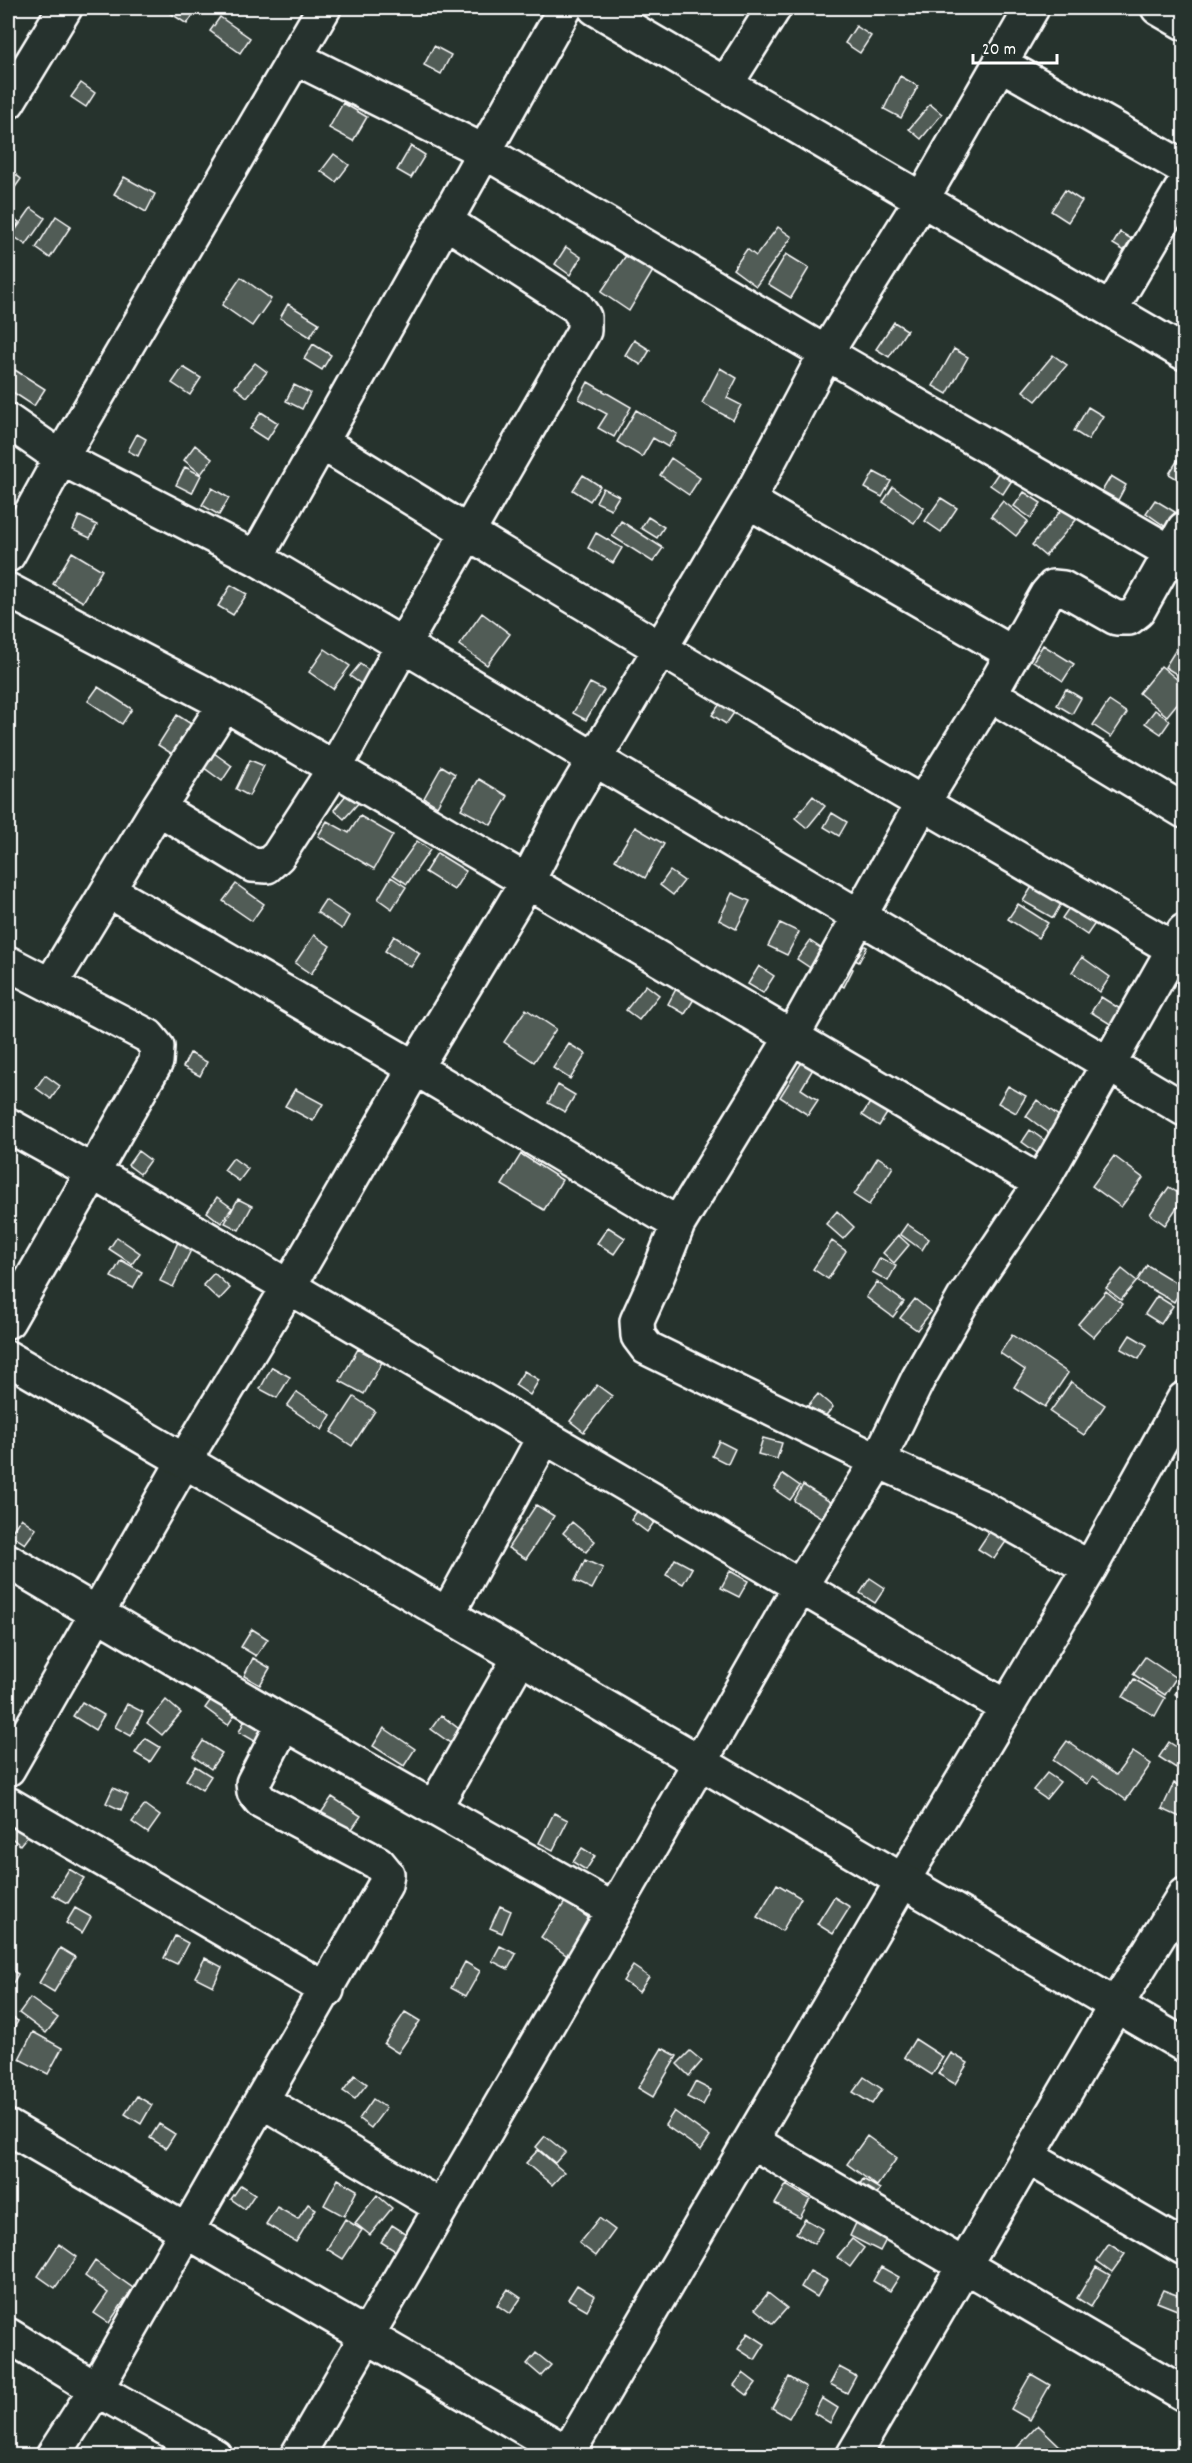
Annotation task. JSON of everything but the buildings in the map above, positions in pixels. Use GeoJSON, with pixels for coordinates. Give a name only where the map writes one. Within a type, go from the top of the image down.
{"type":"FeatureCollection","features":[{"type":"Feature","properties":{"kind":"street"},"geometry":{"type":"LineString","coordinates":[[8,102],[65,8]]}},
{"type":"Feature","properties":{"kind":"street"},"geometry":{"type":"LineString","coordinates":[[8,555],[61,458],[324,8]]}},
{"type":"Feature","properties":{"kind":"street"},"geometry":{"type":"LineString","coordinates":[[256,558],[565,8]]}},
{"type":"Feature","properties":{"kind":"street"},"geometry":{"type":"LineString","coordinates":[[596,8],[1185,353]]}},
{"type":"Feature","properties":{"kind":"street"},"geometry":{"type":"LineString","coordinates":[[726,84],[774,8]]}},
{"type":"Feature","properties":{"kind":"street"},"geometry":{"type":"LineString","coordinates":[[8,1769],[184,1461],[288,1288],[414,1068],[527,882],[595,759],[748,501],[826,353],[922,199],[1032,8]]}},
{"type":"Feature","properties":{"kind":"street"},"geometry":{"type":"LineString","coordinates":[[1158,8],[1185,23]]}},
{"type":"Feature","properties":{"kind":"street"},"geometry":{"type":"LineString","coordinates":[[294,57],[485,152],[826,353],[1180,547],[1138,611],[1129,618],[1116,618],[1063,588],[1053,587],[1047,594],[990,694],[922,804],[792,1037],[678,1224],[636,1321],[638,1335],[647,1348],[878,1461],[979,1506],[1090,1568]]}},
{"type":"Feature","properties":{"kind":"street"},"geometry":{"type":"LineString","coordinates":[[1001,64],[1185,168]]}},
{"type":"Feature","properties":{"kind":"street"},"geometry":{"type":"LineString","coordinates":[[1110,309],[1185,185]]}},
{"type":"Feature","properties":{"kind":"street"},"geometry":{"type":"LineString","coordinates":[[158,808],[252,865],[267,866],[278,856],[335,768],[403,645],[584,331],[584,317],[576,306],[445,221]]}},
{"type":"Feature","properties":{"kind":"street"},"geometry":{"type":"LineString","coordinates":[[8,422],[61,458],[256,558],[1185,1109]]}},
{"type":"Feature","properties":{"kind":"street"},"geometry":{"type":"LineString","coordinates":[[297,2456],[801,1585],[878,1461],[918,1379],[964,1298],[1041,1184],[1179,940],[922,804],[467,533],[321,442]]}},
{"type":"Feature","properties":{"kind":"street"},"geometry":{"type":"LineString","coordinates":[[748,501],[1012,653]]}},
{"type":"Feature","properties":{"kind":"street"},"geometry":{"type":"LineString","coordinates":[[8,590],[225,704],[1041,1184]]}},
{"type":"Feature","properties":{"kind":"street"},"geometry":{"type":"LineString","coordinates":[[990,694],[1185,811]]}},
{"type":"Feature","properties":{"kind":"street"},"geometry":{"type":"LineString","coordinates":[[51,984],[158,808],[225,704]]}},
{"type":"Feature","properties":{"kind":"street"},"geometry":{"type":"LineString","coordinates":[[109,891],[678,1224]]}},
{"type":"Feature","properties":{"kind":"street"},"geometry":{"type":"LineString","coordinates":[[8,963],[148,1036],[157,1047],[156,1062],[8,1321]]}},
{"type":"Feature","properties":{"kind":"street"},"geometry":{"type":"LineString","coordinates":[[8,1125],[93,1172],[1006,1707]]}},
{"type":"Feature","properties":{"kind":"street"},"geometry":{"type":"LineString","coordinates":[[8,1358],[1185,2044]]}},
{"type":"Feature","properties":{"kind":"street"},"geometry":{"type":"LineString","coordinates":[[8,2127],[569,2454],[903,1880],[1090,1568],[1185,1399]]}},
{"type":"Feature","properties":{"kind":"street"},"geometry":{"type":"LineString","coordinates":[[447,1615],[544,1437]]}},
{"type":"Feature","properties":{"kind":"street"},"geometry":{"type":"LineString","coordinates":[[8,1562],[284,1723],[614,1910]]}},
{"type":"Feature","properties":{"kind":"street"},"geometry":{"type":"LineString","coordinates":[[434,1808],[520,1658]]}},
{"type":"Feature","properties":{"kind":"street"},"geometry":{"type":"LineString","coordinates":[[53,2456],[96,2389],[327,1990],[385,1885],[387,1874],[378,1863],[261,1801],[254,1792],[253,1783],[284,1723]]}},
{"type":"Feature","properties":{"kind":"street"},"geometry":{"type":"LineString","coordinates":[[8,1804],[327,1990]]}},
{"type":"Feature","properties":{"kind":"street"},"geometry":{"type":"LineString","coordinates":[[853,2456],[1116,2005],[1185,1895]]}},
{"type":"Feature","properties":{"kind":"street"},"geometry":{"type":"LineString","coordinates":[[262,2101],[441,2207]]}},
{"type":"Feature","properties":{"kind":"street"},"geometry":{"type":"LineString","coordinates":[[751,2141],[1185,2394]]}},
{"type":"Feature","properties":{"kind":"street"},"geometry":{"type":"LineString","coordinates":[[1028,2157],[1185,2248]]}},
{"type":"Feature","properties":{"kind":"street"},"geometry":{"type":"LineString","coordinates":[[8,2335],[96,2389],[215,2456]]}}]}
